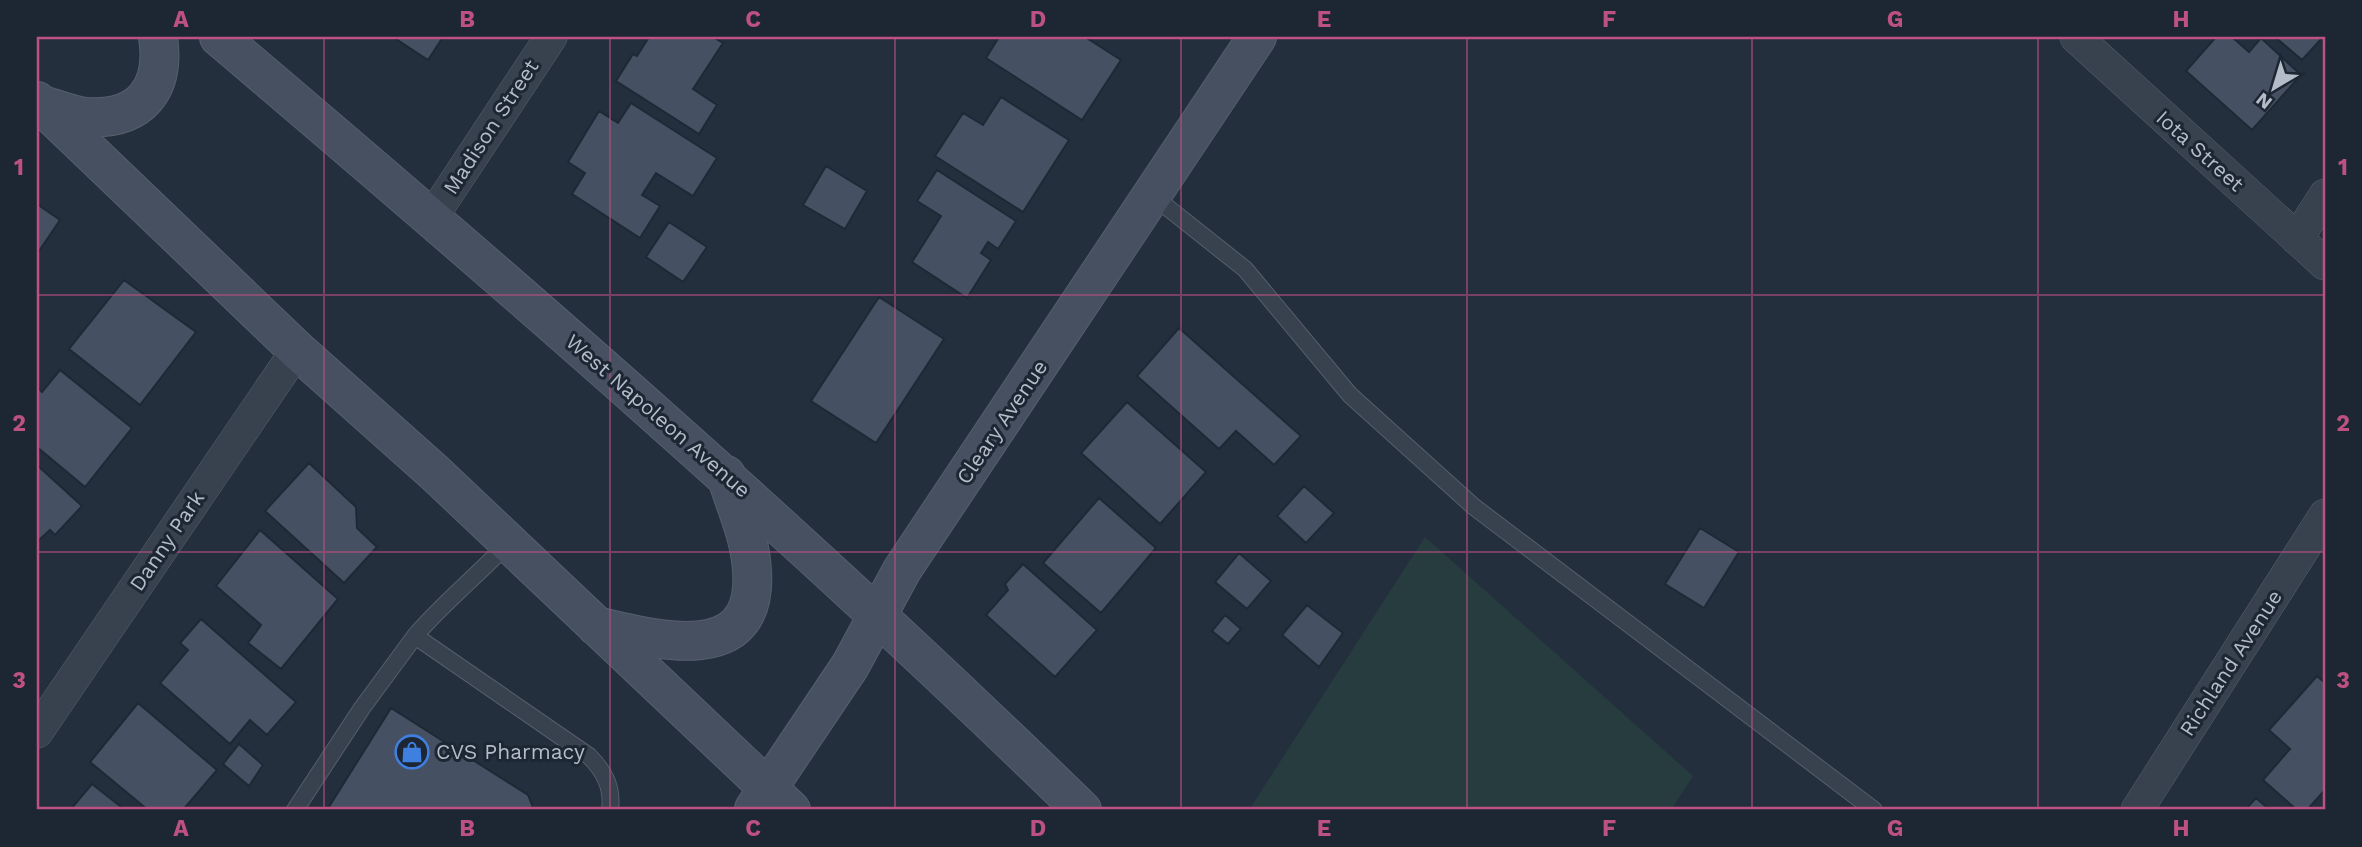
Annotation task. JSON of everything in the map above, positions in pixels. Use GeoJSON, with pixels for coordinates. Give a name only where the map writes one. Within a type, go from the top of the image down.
{"type":"FeatureCollection","features":[{"type":"Feature","properties":{"kind":"main road"},"geometry":{"type":"LineString","coordinates":[[39,103],[82,117],[114,117],[137,106],[153,88],[162,62],[158,37]]}},
{"type":"Feature","properties":{"kind":"main road","name":"West Napoleon Avenue"},"geometry":{"type":"LineString","coordinates":[[219,37],[432,218],[725,474],[879,615],[1082,810]]}},
{"type":"Feature","properties":{"kind":"main road","name":"Cleary Avenue"},"geometry":{"type":"LineString","coordinates":[[771,803],[902,570],[1257,37]]}},
{"type":"Feature","properties":{"kind":"main road"},"geometry":{"type":"LineString","coordinates":[[39,103],[297,350],[435,473],[594,626],[771,803]]}},
{"type":"Feature","properties":{"kind":"main road"},"geometry":{"type":"LineString","coordinates":[[594,626],[656,640],[690,642],[716,639],[734,627],[748,606],[753,583],[748,547],[725,474]]}},
{"type":"Feature","properties":{"kind":"street","name":"Madison Street"},"geometry":{"type":"LineString","coordinates":[[432,218],[551,37]]}},
{"type":"Feature","properties":{"kind":"street","name":"Iota Street"},"geometry":{"type":"LineString","coordinates":[[2076,37],[2325,264]]}},
{"type":"Feature","properties":{"kind":"street"},"geometry":{"type":"LineString","coordinates":[[2297,239],[2325,195]]}},
{"type":"Feature","properties":{"kind":"street","name":"Danny Park"},"geometry":{"type":"LineString","coordinates":[[37,732],[297,350]]}},
{"type":"Feature","properties":{"kind":"street","name":"Richland Avenue"},"geometry":{"type":"LineString","coordinates":[[2137,810],[2325,516]]}},
{"type":"Feature","properties":{"kind":"lane"},"geometry":{"type":"LineString","coordinates":[[1153,196],[1245,269],[1350,395],[1473,506],[1874,810]]}},
{"type":"Feature","properties":{"kind":"lane"},"geometry":{"type":"LineString","coordinates":[[296,810],[362,708],[415,636],[438,610],[472,582],[508,543]]}},
{"type":"Feature","properties":{"kind":"lane"},"geometry":{"type":"LineString","coordinates":[[415,636],[589,756],[604,771],[609,786],[610,810]]}},
{"type":"Feature","properties":{"kind":"green space"},"geometry":{"type":"Polygon","coordinates":[[[1425,537],[1693,776],[1671,810],[1249,810],[1425,537]]]}},
{"type":"Feature","properties":{"kind":"building"},"geometry":{"type":"Polygon","coordinates":[[[393,37],[443,37],[428,60],[393,37]]]}},
{"type":"Feature","properties":{"kind":"building"},"geometry":{"type":"Polygon","coordinates":[[[649,37],[713,37],[723,43],[693,89],[717,105],[699,134],[616,81],[633,54],[637,56],[649,37]]]}},
{"type":"Feature","properties":{"kind":"building"},"geometry":{"type":"Polygon","coordinates":[[[999,37],[1085,37],[1121,60],[1082,120],[986,58],[999,37]]]}},
{"type":"Feature","properties":{"kind":"building"},"geometry":{"type":"Polygon","coordinates":[[[2216,37],[2232,37],[2249,52],[2261,38],[2301,75],[2252,130],[2186,71],[2216,37]]]}},
{"type":"Feature","properties":{"kind":"building"},"geometry":{"type":"Polygon","coordinates":[[[2275,37],[2323,37],[2302,60],[2275,37]]]}},
{"type":"Feature","properties":{"kind":"building"},"geometry":{"type":"Polygon","coordinates":[[[1001,97],[1069,140],[1023,212],[935,156],[963,113],[983,125],[1001,97]]]}},
{"type":"Feature","properties":{"kind":"building"},"geometry":{"type":"Polygon","coordinates":[[[631,103],[717,158],[693,196],[656,173],[642,195],[660,206],[640,238],[572,194],[585,173],[568,162],[599,111],[618,123],[631,103]]]}},
{"type":"Feature","properties":{"kind":"building"},"geometry":{"type":"Polygon","coordinates":[[[826,166],[867,191],[845,229],[803,205],[826,166]]]}},
{"type":"Feature","properties":{"kind":"building"},"geometry":{"type":"Polygon","coordinates":[[[937,170],[1016,221],[998,249],[988,242],[981,253],[991,260],[967,298],[912,262],[941,216],[917,201],[937,170]]]}},
{"type":"Feature","properties":{"kind":"building"},"geometry":{"type":"Polygon","coordinates":[[[37,204],[60,220],[37,254],[37,204]]]}},
{"type":"Feature","properties":{"kind":"building"},"geometry":{"type":"Polygon","coordinates":[[[669,222],[707,247],[683,282],[646,257],[669,222]]]}},
{"type":"Feature","properties":{"kind":"building"},"geometry":{"type":"Polygon","coordinates":[[[124,280],[196,332],[140,405],[69,349],[124,280]]]}},
{"type":"Feature","properties":{"kind":"building"},"geometry":{"type":"Polygon","coordinates":[[[879,297],[944,339],[876,443],[811,401],[879,297]]]}},
{"type":"Feature","properties":{"kind":"building"},"geometry":{"type":"Polygon","coordinates":[[[1179,328],[1301,436],[1274,465],[1236,431],[1219,449],[1137,376],[1179,328]]]}},
{"type":"Feature","properties":{"kind":"building"},"geometry":{"type":"Polygon","coordinates":[[[60,370],[132,428],[85,487],[37,447],[37,387],[42,392],[60,370]]]}},
{"type":"Feature","properties":{"kind":"building"},"geometry":{"type":"Polygon","coordinates":[[[1127,402],[1206,472],[1160,524],[1081,453],[1127,402]]]}},
{"type":"Feature","properties":{"kind":"building"},"geometry":{"type":"Polygon","coordinates":[[[309,463],[356,507],[357,528],[377,547],[344,583],[265,511],[309,463]]]}},
{"type":"Feature","properties":{"kind":"building"},"geometry":{"type":"Polygon","coordinates":[[[37,465],[82,506],[55,535],[50,530],[37,542],[37,465]]]}},
{"type":"Feature","properties":{"kind":"building"},"geometry":{"type":"Polygon","coordinates":[[[1304,486],[1334,513],[1306,543],[1277,516],[1304,486]]]}},
{"type":"Feature","properties":{"kind":"building"},"geometry":{"type":"Polygon","coordinates":[[[1099,498],[1156,548],[1101,613],[1043,563],[1099,498]]]}},
{"type":"Feature","properties":{"kind":"building"},"geometry":{"type":"Polygon","coordinates":[[[1700,528],[1739,552],[1704,608],[1665,584],[1700,528]]]}},
{"type":"Feature","properties":{"kind":"building"},"geometry":{"type":"Polygon","coordinates":[[[260,530],[338,599],[281,669],[248,643],[261,625],[216,586],[260,530]]]}},
{"type":"Feature","properties":{"kind":"building"},"geometry":{"type":"Polygon","coordinates":[[[1239,553],[1271,581],[1247,609],[1215,582],[1239,553]]]}},
{"type":"Feature","properties":{"kind":"building"},"geometry":{"type":"Polygon","coordinates":[[[1023,564],[1097,630],[1055,677],[986,615],[1008,590],[1005,584],[1023,564]]]}},
{"type":"Feature","properties":{"kind":"building"},"geometry":{"type":"Polygon","coordinates":[[[1307,605],[1343,633],[1319,667],[1282,635],[1307,605]]]}},
{"type":"Feature","properties":{"kind":"building"},"geometry":{"type":"Polygon","coordinates":[[[1225,615],[1241,629],[1228,644],[1212,631],[1225,615]]]}},
{"type":"Feature","properties":{"kind":"building"},"geometry":{"type":"Polygon","coordinates":[[[201,619],[296,702],[267,735],[250,720],[230,744],[160,683],[188,650],[180,643],[201,619]]]}},
{"type":"Feature","properties":{"kind":"building"},"geometry":{"type":"Polygon","coordinates":[[[2317,676],[2325,683],[2325,790],[2307,810],[2297,810],[2263,780],[2290,749],[2269,730],[2317,676]]]}},
{"type":"Feature","properties":{"kind":"building"},"geometry":{"type":"Polygon","coordinates":[[[138,703],[217,770],[183,810],[148,810],[90,762],[138,703]]]}},
{"type":"Feature","properties":{"kind":"building","name":"CVS Pharmacy"},"geometry":{"type":"Polygon","coordinates":[[[391,708],[528,795],[534,810],[327,810],[391,708]]]}},
{"type":"Feature","properties":{"kind":"building"},"geometry":{"type":"Polygon","coordinates":[[[239,744],[263,765],[249,786],[223,764],[239,744]]]}},
{"type":"Feature","properties":{"kind":"building"},"geometry":{"type":"Polygon","coordinates":[[[92,784],[125,810],[70,810],[92,784]]]}},
{"type":"Feature","properties":{"kind":"building"},"geometry":{"type":"Polygon","coordinates":[[[2256,798],[2270,810],[2245,810],[2256,798]]]}},
{"type":"Feature","properties":{"kind":"place","name":"CVS Pharmacy"},"geometry":{"type":"Point","coordinates":[412,752]}}]}
